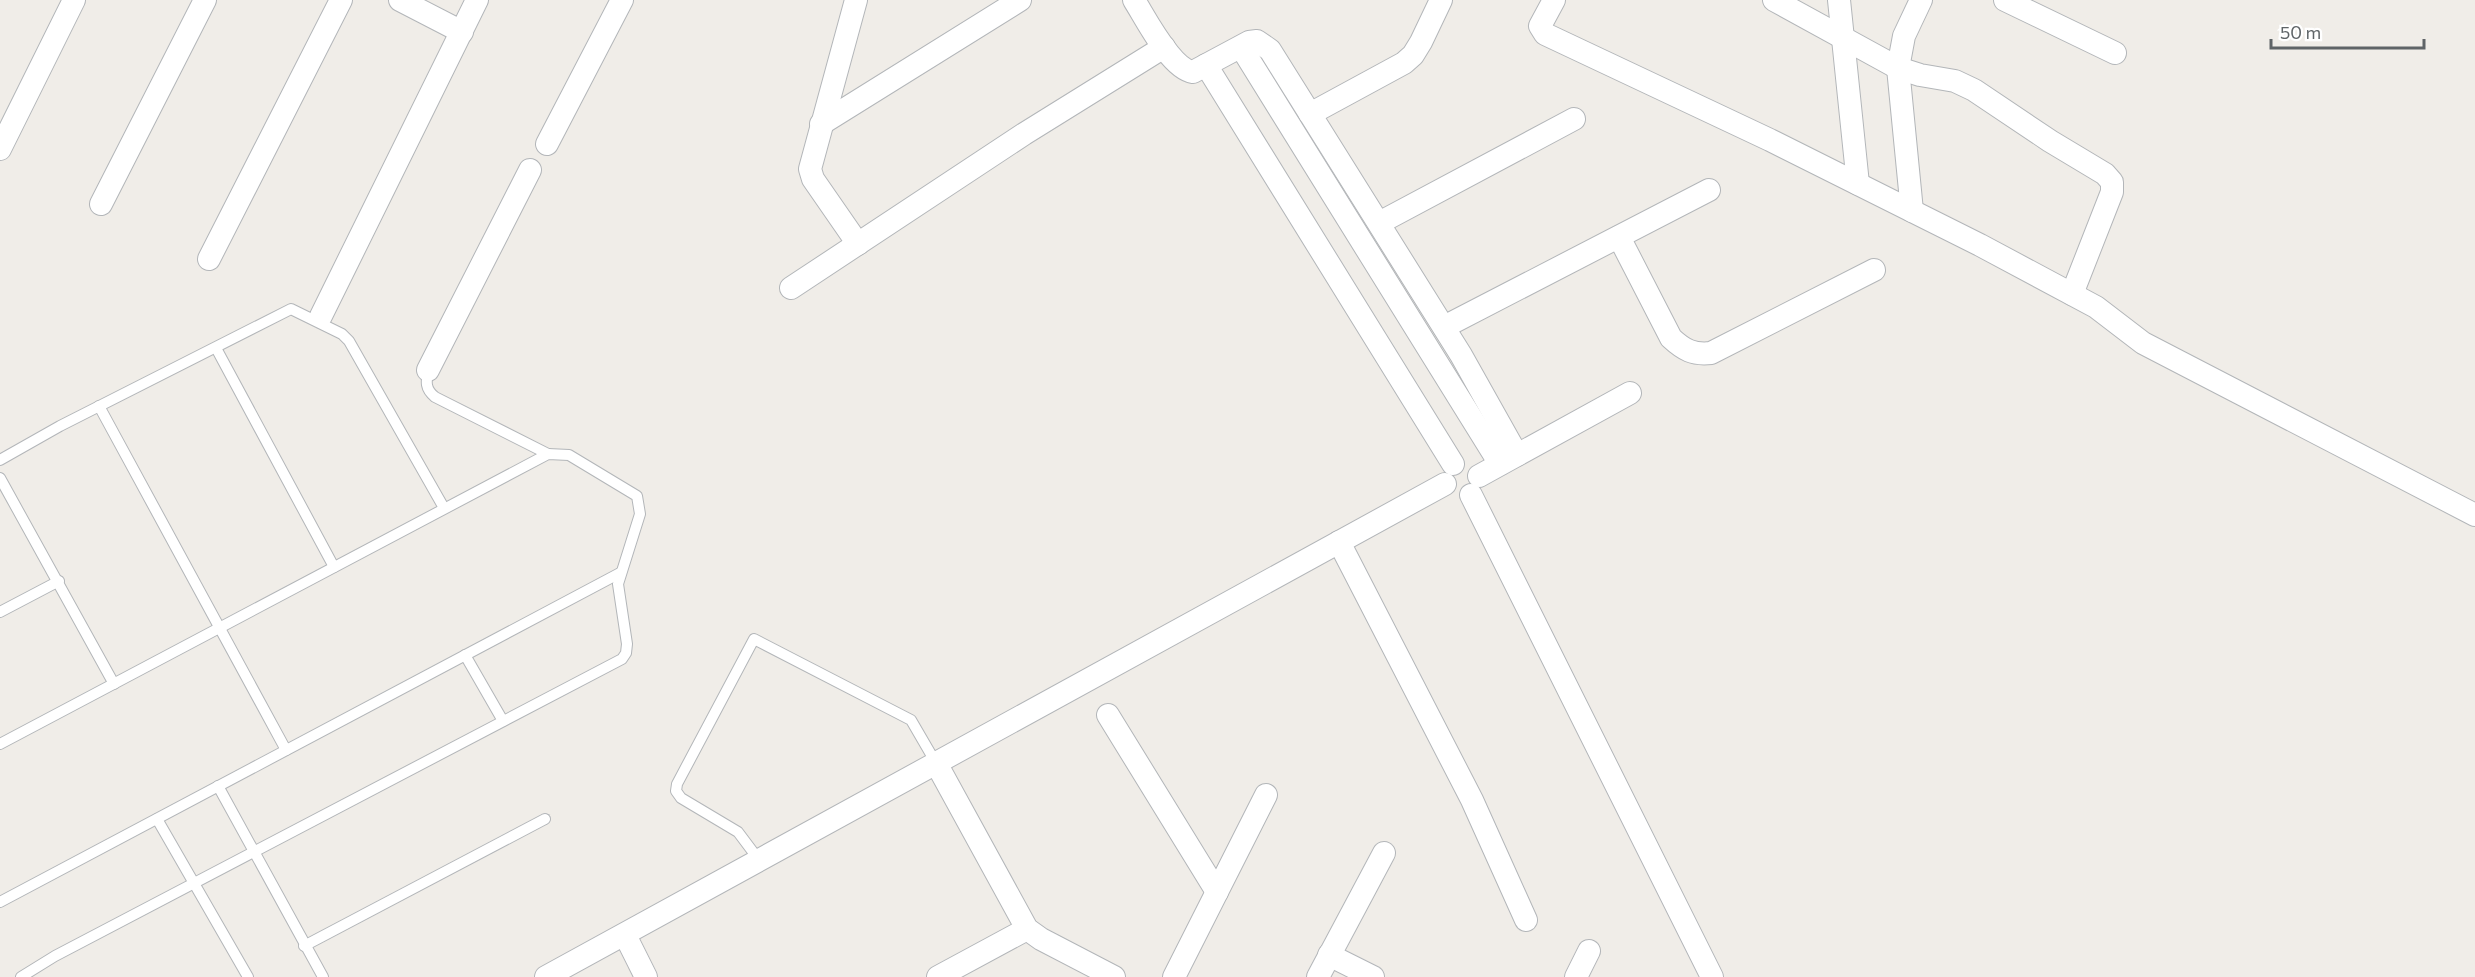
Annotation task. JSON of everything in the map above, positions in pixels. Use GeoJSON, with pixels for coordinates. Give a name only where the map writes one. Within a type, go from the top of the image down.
{"type":"FeatureCollection","features":[{"type":"Feature","properties":{"kind":"street"},"geometry":{"type":"LineString","coordinates":[[0,149],[74,0]]}},
{"type":"Feature","properties":{"kind":"street"},"geometry":{"type":"LineString","coordinates":[[101,204],[205,0]]}},
{"type":"Feature","properties":{"kind":"street"},"geometry":{"type":"LineString","coordinates":[[209,259],[341,0]]}},
{"type":"Feature","properties":{"kind":"street"},"geometry":{"type":"LineString","coordinates":[[400,0],[462,32]]}},
{"type":"Feature","properties":{"kind":"street"},"geometry":{"type":"LineString","coordinates":[[321,316],[477,0]]}},
{"type":"Feature","properties":{"kind":"street"},"geometry":{"type":"LineString","coordinates":[[548,144],[622,0]]}},
{"type":"Feature","properties":{"kind":"street"},"geometry":{"type":"LineString","coordinates":[[856,0],[810,169],[813,179],[858,244]]}},
{"type":"Feature","properties":{"kind":"street"},"geometry":{"type":"LineString","coordinates":[[821,124],[1020,0]]}},
{"type":"Feature","properties":{"kind":"street"},"geometry":{"type":"LineString","coordinates":[[1134,0],[1175,63],[1186,71],[1193,72],[1249,42],[1257,41],[1264,44],[1444,327],[1509,459]]}},
{"type":"Feature","properties":{"kind":"street"},"geometry":{"type":"LineString","coordinates":[[1310,114],[1404,63],[1413,55],[1441,0]]}},
{"type":"Feature","properties":{"kind":"street"},"geometry":{"type":"LineString","coordinates":[[1554,0],[1540,26],[1545,34],[1770,140],[1912,211],[2072,294],[2096,308],[2143,343],[2475,515]]}},
{"type":"Feature","properties":{"kind":"street"},"geometry":{"type":"LineString","coordinates":[[1774,0],[1898,68],[1920,75],[1955,81],[1974,90],[2050,141],[2105,174],[2112,182],[2112,192],[2072,294]]}},
{"type":"Feature","properties":{"kind":"street"},"geometry":{"type":"LineString","coordinates":[[1839,0],[1858,184]]}},
{"type":"Feature","properties":{"kind":"street"},"geometry":{"type":"LineString","coordinates":[[1912,211],[1898,68],[1904,36],[1921,0]]}},
{"type":"Feature","properties":{"kind":"street"},"geometry":{"type":"LineString","coordinates":[[2005,0],[2115,53]]}},
{"type":"Feature","properties":{"kind":"street"},"geometry":{"type":"LineString","coordinates":[[791,288],[1024,134],[1164,47]]}},
{"type":"Feature","properties":{"kind":"street"},"geometry":{"type":"LineString","coordinates":[[1241,47],[1509,459]]}},
{"type":"Feature","properties":{"kind":"street"},"geometry":{"type":"LineString","coordinates":[[1206,65],[1449,474],[1451,492],[1460,497],[1509,459],[1630,393]]}},
{"type":"Feature","properties":{"kind":"street"},"geometry":{"type":"LineString","coordinates":[[1378,223],[1574,119]]}},
{"type":"Feature","properties":{"kind":"street"},"geometry":{"type":"LineString","coordinates":[[428,370],[530,170]]}},
{"type":"Feature","properties":{"kind":"street"},"geometry":{"type":"LineString","coordinates":[[1444,327],[1709,190]]}},
{"type":"Feature","properties":{"kind":"street"},"geometry":{"type":"LineString","coordinates":[[1618,237],[1671,338],[1684,350],[1698,354],[1711,353],[1874,270]]}},
{"type":"Feature","properties":{"kind":"street"},"geometry":{"type":"LineString","coordinates":[[546,977],[1339,542],[1449,474]]}},
{"type":"Feature","properties":{"kind":"street"},"geometry":{"type":"LineString","coordinates":[[1475,485],[1712,977]]}},
{"type":"Feature","properties":{"kind":"street"},"geometry":{"type":"LineString","coordinates":[[1339,542],[1472,800],[1526,920]]}},
{"type":"Feature","properties":{"kind":"street"},"geometry":{"type":"LineString","coordinates":[[1108,715],[1217,892]]}},
{"type":"Feature","properties":{"kind":"street"},"geometry":{"type":"LineString","coordinates":[[936,763],[1027,928],[1041,939],[1114,977]]}},
{"type":"Feature","properties":{"kind":"street"},"geometry":{"type":"LineString","coordinates":[[1174,977],[1266,795]]}},
{"type":"Feature","properties":{"kind":"street"},"geometry":{"type":"LineString","coordinates":[[1317,977],[1384,853]]}},
{"type":"Feature","properties":{"kind":"street"},"geometry":{"type":"LineString","coordinates":[[938,977],[1027,928]]}},
{"type":"Feature","properties":{"kind":"street"},"geometry":{"type":"LineString","coordinates":[[624,935],[646,977]]}},
{"type":"Feature","properties":{"kind":"street"},"geometry":{"type":"LineString","coordinates":[[1576,977],[1589,951]]}},
{"type":"Feature","properties":{"kind":"street"},"geometry":{"type":"LineString","coordinates":[[1329,955],[1373,977]]}},
{"type":"Feature","properties":{"kind":"lane"},"geometry":{"type":"LineString","coordinates":[[0,460],[99,406],[291,309],[345,336],[444,508]]}},
{"type":"Feature","properties":{"kind":"lane"},"geometry":{"type":"LineString","coordinates":[[216,348],[334,567]]}},
{"type":"Feature","properties":{"kind":"lane"},"geometry":{"type":"LineString","coordinates":[[21,977],[56,956],[622,658],[626,653],[627,644],[618,584],[640,514],[637,496],[569,455],[548,454],[435,397],[426,385],[428,370]]}},
{"type":"Feature","properties":{"kind":"lane"},"geometry":{"type":"LineString","coordinates":[[99,406],[286,750]]}},
{"type":"Feature","properties":{"kind":"lane"},"geometry":{"type":"LineString","coordinates":[[0,744],[548,454]]}},
{"type":"Feature","properties":{"kind":"lane"},"geometry":{"type":"LineString","coordinates":[[0,478],[114,684]]}},
{"type":"Feature","properties":{"kind":"lane"},"geometry":{"type":"LineString","coordinates":[[0,902],[620,573]]}},
{"type":"Feature","properties":{"kind":"lane"},"geometry":{"type":"LineString","coordinates":[[0,612],[58,581]]}},
{"type":"Feature","properties":{"kind":"lane"},"geometry":{"type":"LineString","coordinates":[[759,860],[738,832],[681,798],[676,791],[677,784],[754,639],[912,720],[936,763]]}},
{"type":"Feature","properties":{"kind":"lane"},"geometry":{"type":"LineString","coordinates":[[465,655],[502,721]]}},
{"type":"Feature","properties":{"kind":"lane"},"geometry":{"type":"LineString","coordinates":[[218,786],[323,977]]}},
{"type":"Feature","properties":{"kind":"lane"},"geometry":{"type":"LineString","coordinates":[[157,819],[244,975]]}},
{"type":"Feature","properties":{"kind":"lane"},"geometry":{"type":"LineString","coordinates":[[304,946],[545,819]]}}]}
